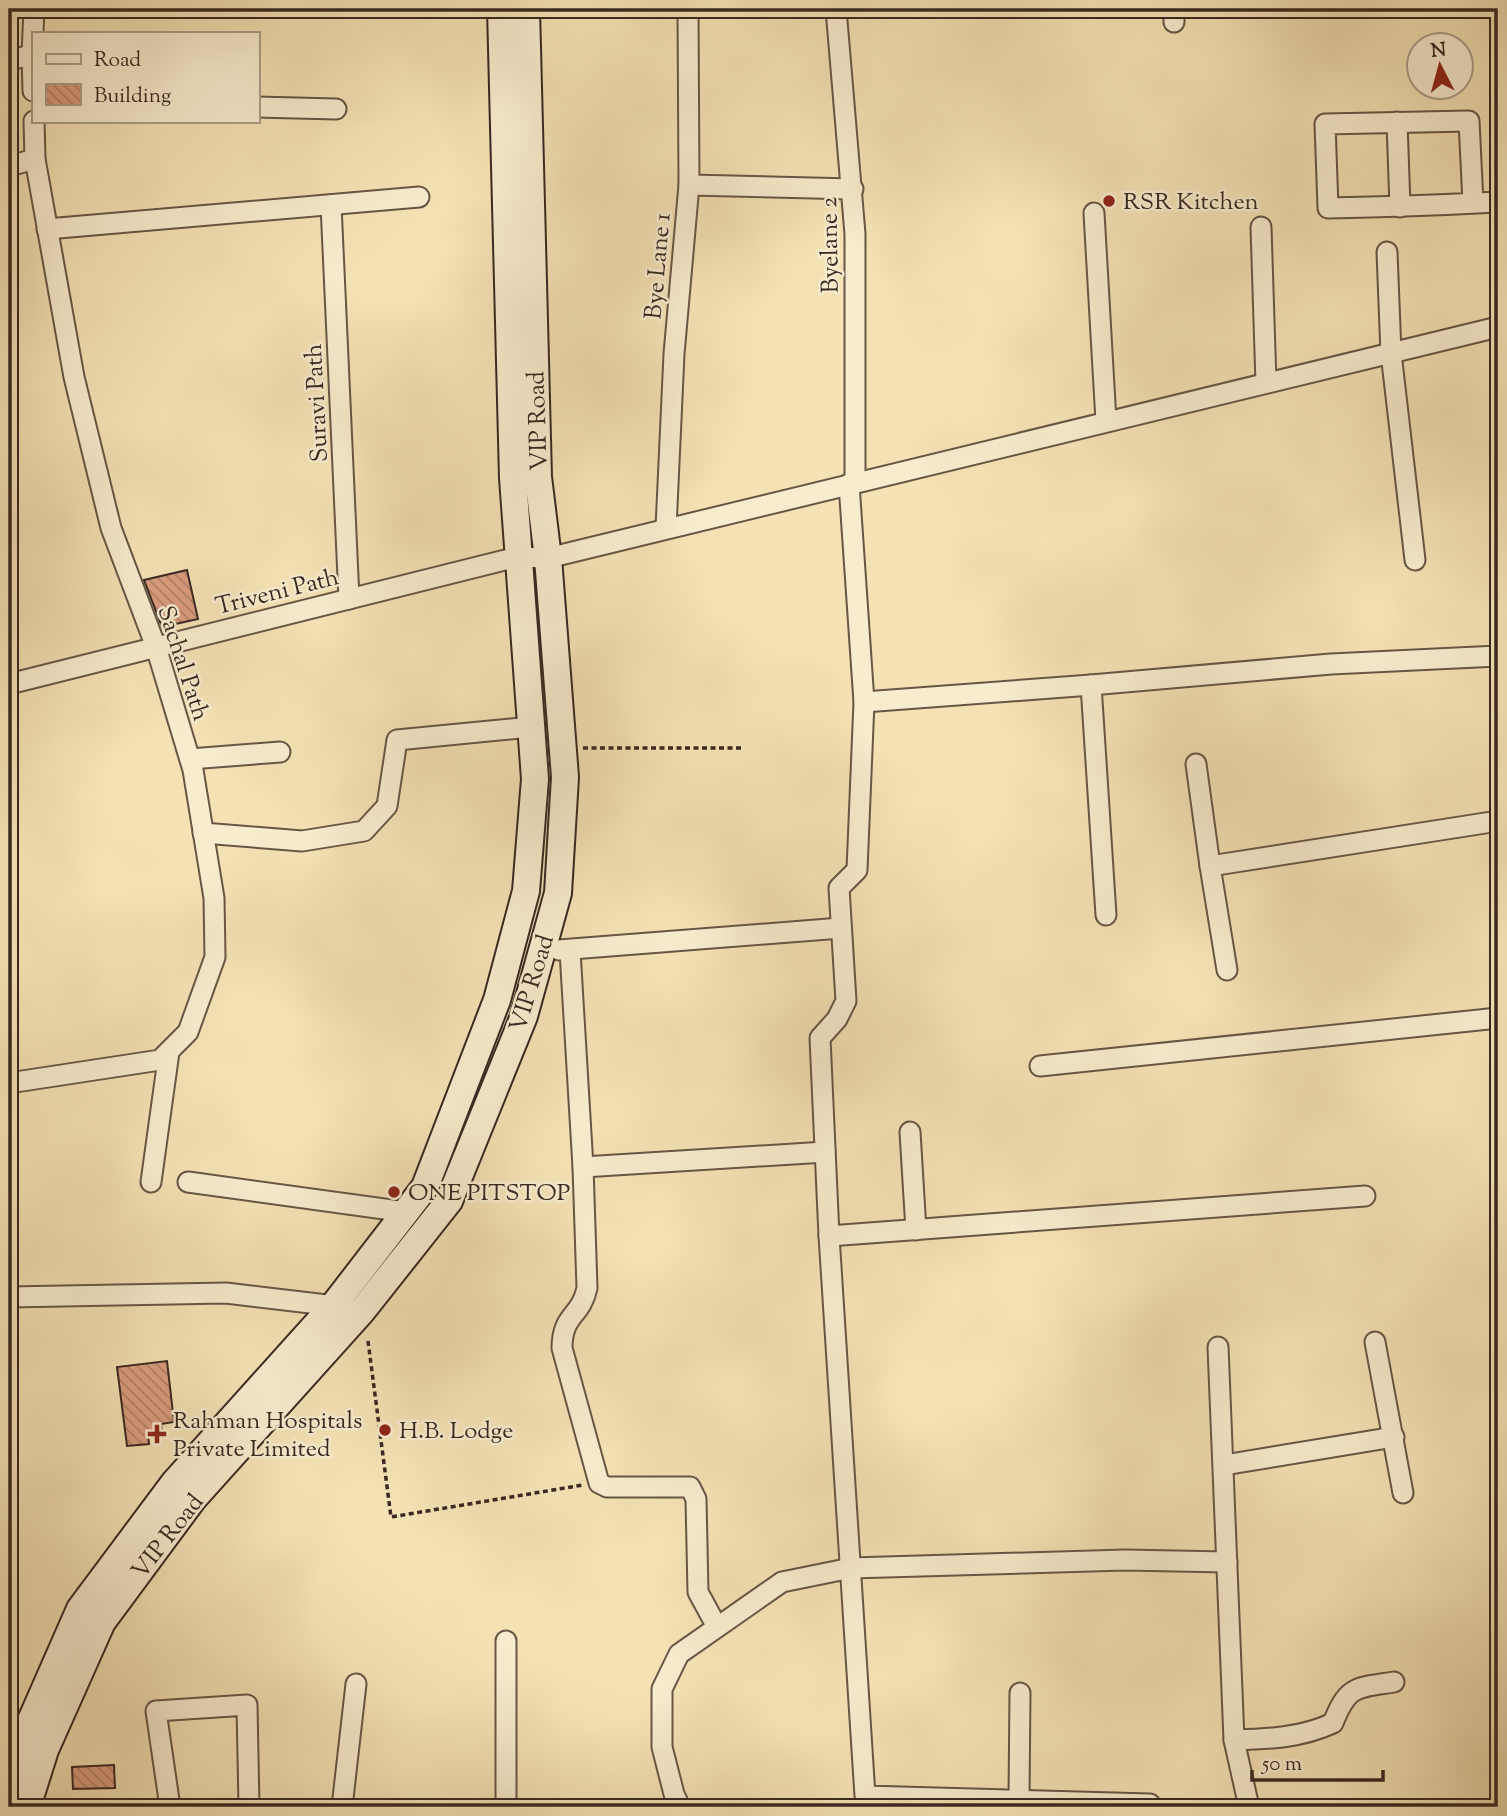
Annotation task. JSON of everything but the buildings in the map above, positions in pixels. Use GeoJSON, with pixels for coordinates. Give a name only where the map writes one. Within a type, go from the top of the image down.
{"type":"FeatureCollection","features":[{"type":"Feature","properties":{"kind":"main road","name":"VIP Road"},"geometry":{"type":"LineString","coordinates":[[9,1782],[22,1741],[80,1609],[174,1483],[334,1305],[425,1187],[497,1000],[526,891],[535,779],[517,557],[501,9]]}},
{"type":"Feature","properties":{"kind":"main road","name":"VIP Road"},"geometry":{"type":"LineString","coordinates":[[27,1807],[46,1750],[102,1622],[193,1499],[362,1311],[449,1201],[524,1016],[558,893],[565,777],[548,558],[538,477],[526,9]]}},
{"type":"Feature","properties":{"kind":"street"},"geometry":{"type":"LineString","coordinates":[[33,32],[34,9]]}},
{"type":"Feature","properties":{"kind":"street","name":"Bye Lane 1"},"geometry":{"type":"LineString","coordinates":[[666,528],[674,354],[689,185],[688,9]]}},
{"type":"Feature","properties":{"kind":"street","name":"Byelane 2"},"geometry":{"type":"LineString","coordinates":[[836,9],[853,189],[852,483],[864,702],[857,870],[839,888],[846,1001],[837,1019],[821,1038],[829,1236],[865,1796],[1019,1799]]}},
{"type":"Feature","properties":{"kind":"street"},"geometry":{"type":"LineString","coordinates":[[9,60],[32,55]]}},
{"type":"Feature","properties":{"kind":"street"},"geometry":{"type":"LineString","coordinates":[[259,107],[336,109]]}},
{"type":"Feature","properties":{"kind":"street"},"geometry":{"type":"LineString","coordinates":[[1473,203],[1469,121],[1325,124],[1328,208],[1400,207],[1498,202]]}},
{"type":"Feature","properties":{"kind":"street","name":"Sachal Path"},"geometry":{"type":"LineString","coordinates":[[34,122],[35,159],[74,377],[111,528],[156,647],[190,760],[214,898],[215,957],[188,1032],[169,1052]]}},
{"type":"Feature","properties":{"kind":"street"},"geometry":{"type":"LineString","coordinates":[[1397,122],[1400,207]]}},
{"type":"Feature","properties":{"kind":"street"},"geometry":{"type":"LineString","coordinates":[[9,166],[35,159]]}},
{"type":"Feature","properties":{"kind":"street"},"geometry":{"type":"LineString","coordinates":[[689,185],[853,189]]}},
{"type":"Feature","properties":{"kind":"street"},"geometry":{"type":"LineString","coordinates":[[47,229],[419,197]]}},
{"type":"Feature","properties":{"kind":"street","name":"Suravi Path"},"geometry":{"type":"LineString","coordinates":[[331,205],[349,599]]}},
{"type":"Feature","properties":{"kind":"street"},"geometry":{"type":"LineString","coordinates":[[1094,213],[1106,421]]}},
{"type":"Feature","properties":{"kind":"street"},"geometry":{"type":"LineString","coordinates":[[1261,227],[1266,383]]}},
{"type":"Feature","properties":{"kind":"street"},"geometry":{"type":"LineString","coordinates":[[1387,252],[1391,354],[1415,560]]}},
{"type":"Feature","properties":{"kind":"street","name":"Triveni Path"},"geometry":{"type":"LineString","coordinates":[[9,684],[517,557],[548,558],[1498,327]]}},
{"type":"Feature","properties":{"kind":"street"},"geometry":{"type":"LineString","coordinates":[[864,702],[1331,664],[1498,656]]}},
{"type":"Feature","properties":{"kind":"street"},"geometry":{"type":"LineString","coordinates":[[1091,685],[1106,915]]}},
{"type":"Feature","properties":{"kind":"street"},"geometry":{"type":"LineString","coordinates":[[204,833],[302,841],[364,831],[387,806],[397,740],[531,727]]}},
{"type":"Feature","properties":{"kind":"street"},"geometry":{"type":"LineString","coordinates":[[190,760],[279,752]]}},
{"type":"Feature","properties":{"kind":"street"},"geometry":{"type":"LineString","coordinates":[[1196,764],[1227,970]]}},
{"type":"Feature","properties":{"kind":"street"},"geometry":{"type":"LineString","coordinates":[[1210,866],[1498,821]]}},
{"type":"Feature","properties":{"kind":"street"},"geometry":{"type":"LineString","coordinates":[[542,948],[570,951],[841,928]]}},
{"type":"Feature","properties":{"kind":"street"},"geometry":{"type":"LineString","coordinates":[[570,951],[583,1167],[587,1288],[583,1304],[567,1320],[562,1333],[562,1348],[598,1483],[607,1487],[690,1487],[696,1499],[698,1592],[717,1627]]}},
{"type":"Feature","properties":{"kind":"street"},"geometry":{"type":"LineString","coordinates":[[1040,1066],[1498,1018]]}},
{"type":"Feature","properties":{"kind":"street"},"geometry":{"type":"LineString","coordinates":[[9,1083],[160,1060],[169,1052]]}},
{"type":"Feature","properties":{"kind":"street"},"geometry":{"type":"LineString","coordinates":[[151,1182],[169,1052]]}},
{"type":"Feature","properties":{"kind":"street"},"geometry":{"type":"LineString","coordinates":[[911,1132],[916,1230]]}},
{"type":"Feature","properties":{"kind":"street"},"geometry":{"type":"LineString","coordinates":[[583,1167],[825,1153]]}},
{"type":"Feature","properties":{"kind":"street"},"geometry":{"type":"LineString","coordinates":[[188,1182],[406,1212]]}},
{"type":"Feature","properties":{"kind":"street"},"geometry":{"type":"LineString","coordinates":[[829,1236],[1365,1196]]}},
{"type":"Feature","properties":{"kind":"street"},"geometry":{"type":"LineString","coordinates":[[9,1297],[226,1293],[334,1305],[362,1311]]}},
{"type":"Feature","properties":{"kind":"street"},"geometry":{"type":"LineString","coordinates":[[1375,1342],[1403,1493]]}},
{"type":"Feature","properties":{"kind":"street"},"geometry":{"type":"LineString","coordinates":[[1218,1347],[1234,1740],[1249,1807]]}},
{"type":"Feature","properties":{"kind":"street"},"geometry":{"type":"LineString","coordinates":[[1224,1465],[1394,1437]]}},
{"type":"Feature","properties":{"kind":"street"},"geometry":{"type":"LineString","coordinates":[[680,1807],[662,1747],[662,1689],[680,1654],[782,1581],[850,1568],[1125,1560],[1227,1562]]}},
{"type":"Feature","properties":{"kind":"street"},"geometry":{"type":"LineString","coordinates":[[506,1641],[506,1807]]}},
{"type":"Feature","properties":{"kind":"street"},"geometry":{"type":"LineString","coordinates":[[1234,1740],[1276,1738],[1314,1731],[1333,1723],[1341,1703],[1353,1689],[1394,1682]]}},
{"type":"Feature","properties":{"kind":"street"},"geometry":{"type":"LineString","coordinates":[[342,1807],[356,1684]]}},
{"type":"Feature","properties":{"kind":"street"},"geometry":{"type":"LineString","coordinates":[[1020,1693],[1019,1799],[1150,1804],[1150,1807]]}},
{"type":"Feature","properties":{"kind":"street"},"geometry":{"type":"LineString","coordinates":[[170,1807],[156,1712],[247,1705],[249,1807]]}},
{"type":"Feature","properties":{"kind":"path"},"geometry":{"type":"LineString","coordinates":[[581,748],[744,748]]}},
{"type":"Feature","properties":{"kind":"path"},"geometry":{"type":"LineString","coordinates":[[368,1341],[391,1517],[598,1483]]}},
{"type":"Feature","properties":{"kind":"place","name":"RSR Kitchen"},"geometry":{"type":"Point","coordinates":[1109,201]}},
{"type":"Feature","properties":{"kind":"place","name":"ONE PITSTOP"},"geometry":{"type":"Point","coordinates":[394,1192]}},
{"type":"Feature","properties":{"kind":"place","name":"H.B. Lodge"},"geometry":{"type":"Point","coordinates":[385,1430]}},
{"type":"Feature","properties":{"kind":"place","name":"Rahman Hospitals Private Limited"},"geometry":{"type":"Point","coordinates":[157,1434]}}]}
